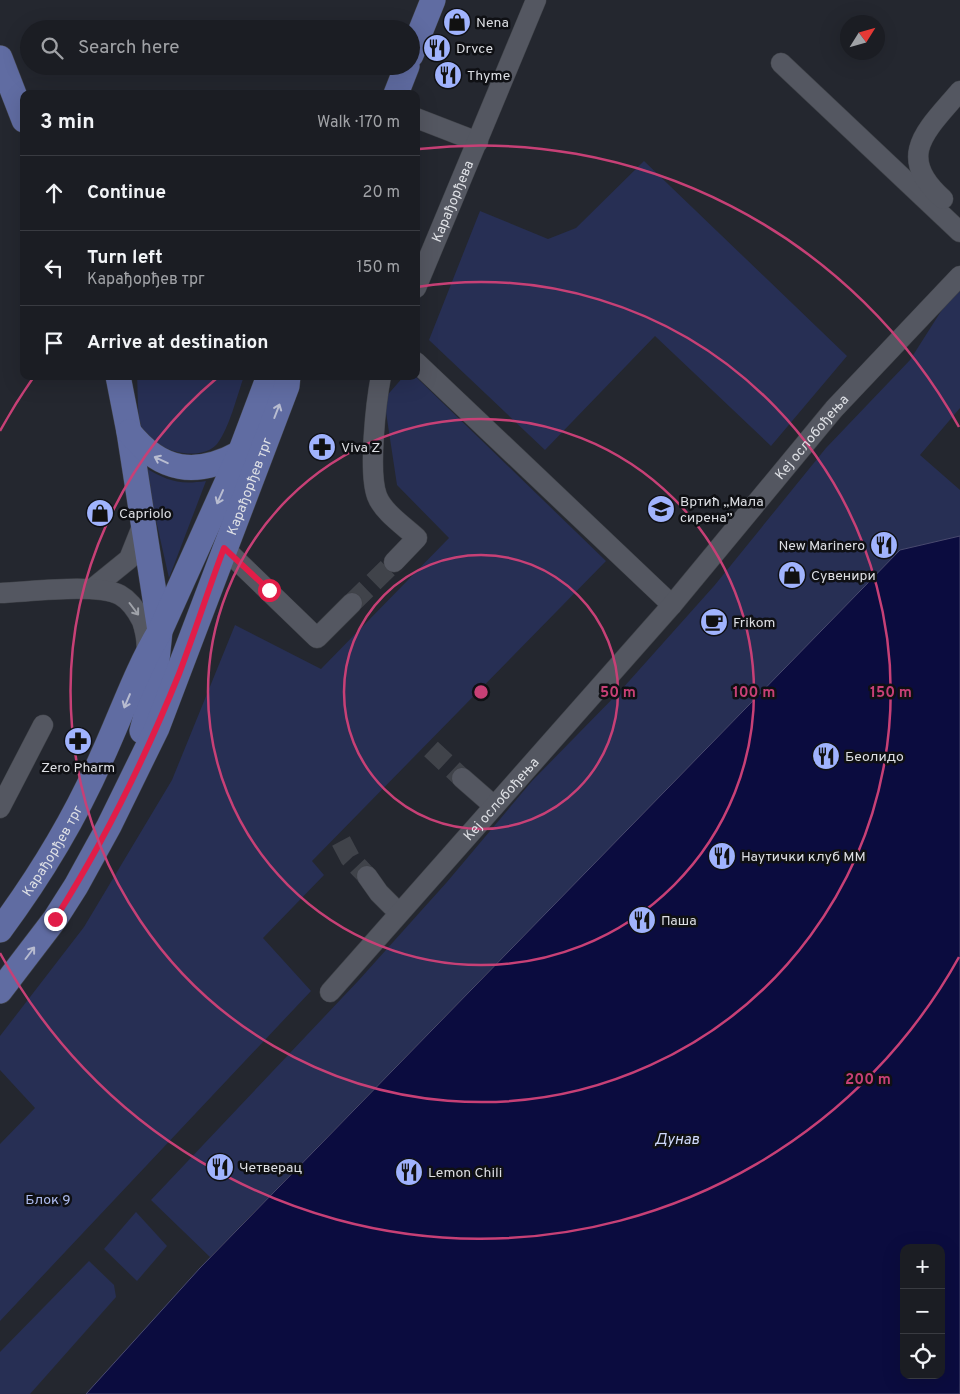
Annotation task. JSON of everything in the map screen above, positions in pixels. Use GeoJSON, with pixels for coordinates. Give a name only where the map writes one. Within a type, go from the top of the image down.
{"type":"FeatureCollection","features":[{"type":"Feature","properties":{"kind":"main road"},"geometry":{"type":"LineString","coordinates":[[420,32],[433,0]]}},
{"type":"Feature","properties":{"kind":"main road"},"geometry":{"type":"LineString","coordinates":[[0,58],[20,110]]}},
{"type":"Feature","properties":{"kind":"main road"},"geometry":{"type":"LineString","coordinates":[[398,90],[403,75]]}},
{"type":"Feature","properties":{"kind":"main road"},"geometry":{"type":"LineString","coordinates":[[119,380],[144,521],[160,631],[157,669],[141,731],[138,765]]}},
{"type":"Feature","properties":{"kind":"main road","name":"Карађорђев трг"},"geometry":{"type":"LineString","coordinates":[[0,930],[45,866],[76,809],[116,727],[146,655],[160,631],[240,453],[267,380]]}},
{"type":"Feature","properties":{"kind":"main road","name":"Карађорђев трг"},"geometry":{"type":"LineString","coordinates":[[0,991],[55,919],[76,886],[109,826],[157,728],[287,386],[288,380]]}},
{"type":"Feature","properties":{"kind":"main road"},"geometry":{"type":"LineString","coordinates":[[129,432],[150,455],[176,466],[204,468],[240,453]]}},
{"type":"Feature","properties":{"kind":"street","name":"Карађорђева"},"geometry":{"type":"LineString","coordinates":[[420,279],[536,0]]}},
{"type":"Feature","properties":{"kind":"street"},"geometry":{"type":"LineString","coordinates":[[781,63],[960,232]]}},
{"type":"Feature","properties":{"kind":"street"},"geometry":{"type":"LineString","coordinates":[[960,91],[924,134],[918,159],[923,178],[960,214]]}},
{"type":"Feature","properties":{"kind":"street","name":"Карађорђева"},"geometry":{"type":"LineString","coordinates":[[420,120],[478,142]]}},
{"type":"Feature","properties":{"kind":"street","name":"Кеј ослобођења"},"geometry":{"type":"LineString","coordinates":[[330,992],[395,909],[668,602],[834,409],[960,276]]}},
{"type":"Feature","properties":{"kind":"street"},"geometry":{"type":"LineString","coordinates":[[420,366],[668,602]]}},
{"type":"Feature","properties":{"kind":"street"},"geometry":{"type":"LineString","coordinates":[[380,380],[375,415],[375,489],[383,506],[417,538],[394,562]]}},
{"type":"Feature","properties":{"kind":"street"},"geometry":{"type":"LineString","coordinates":[[92,589],[129,559],[144,521]]}},
{"type":"Feature","properties":{"kind":"street"},"geometry":{"type":"LineString","coordinates":[[224,548],[318,638],[352,603]]}},
{"type":"Feature","properties":{"kind":"street"},"geometry":{"type":"LineString","coordinates":[[0,593],[92,589],[111,591],[122,596],[136,611],[145,630],[148,644],[146,655]]}},
{"type":"Feature","properties":{"kind":"street"},"geometry":{"type":"LineString","coordinates":[[0,808],[43,725]]}},
{"type":"Feature","properties":{"kind":"street"},"geometry":{"type":"LineString","coordinates":[[462,778],[489,802]]}},
{"type":"Feature","properties":{"kind":"street"},"geometry":{"type":"LineString","coordinates":[[360,936],[395,909],[367,876]]}},
{"type":"Feature","properties":{"kind":"green space"},"geometry":{"type":"Polygon","coordinates":[[[644,161],[847,356],[771,446],[655,336],[545,450],[429,340],[480,211],[548,239],[576,228],[644,161]]]}},
{"type":"Feature","properties":{"kind":"green space"},"geometry":{"type":"Polygon","coordinates":[[[960,286],[960,408],[920,455],[960,490],[960,536],[900,550],[210,1257],[151,1200],[359,980],[447,882],[532,781],[622,689],[714,586],[826,448],[910,360],[952,294],[960,286]]]}},
{"type":"Feature","properties":{"kind":"green space"},"geometry":{"type":"Polygon","coordinates":[[[137,380],[243,380],[229,421],[221,438],[209,450],[199,453],[188,453],[164,448],[146,434],[141,426],[137,380]]]}},
{"type":"Feature","properties":{"kind":"green space","name":"Блок 9"},"geometry":{"type":"Polygon","coordinates":[[[401,380],[419,380],[606,561],[312,861],[324,875],[263,938],[311,991],[0,1321],[0,1144],[35,1108],[0,1070],[0,1036],[84,927],[172,780],[235,625],[321,669],[449,538],[397,485],[384,399],[401,380]]]}},
{"type":"Feature","properties":{"kind":"green space"},"geometry":{"type":"Polygon","coordinates":[[[144,467],[174,481],[206,481],[169,578],[144,467]]]}},
{"type":"Feature","properties":{"kind":"green space"},"geometry":{"type":"Polygon","coordinates":[[[136,1212],[167,1246],[137,1281],[104,1249],[136,1212]]]}},
{"type":"Feature","properties":{"kind":"green space"},"geometry":{"type":"Polygon","coordinates":[[[89,1261],[114,1285],[116,1297],[30,1394],[0,1394],[0,1352],[89,1261]]]}},
{"type":"Feature","properties":{"kind":"water","name":"Дунав"},"geometry":{"type":"Polygon","coordinates":[[[960,536],[960,1394],[86,1394],[200,1268],[900,550],[960,536]]]}},
{"type":"Feature","properties":{"kind":"tunnel"},"geometry":{"type":"LineString","coordinates":[[352,603],[394,562]]}},
{"type":"Feature","properties":{"kind":"tunnel"},"geometry":{"type":"LineString","coordinates":[[431,749],[462,778]]}},
{"type":"Feature","properties":{"kind":"tunnel"},"geometry":{"type":"LineString","coordinates":[[341,841],[350,858],[367,876]]}},
{"type":"Feature","properties":{"kind":"place","name":"Nena"},"geometry":{"type":"Point","coordinates":[457,22]}},
{"type":"Feature","properties":{"kind":"place","name":"Drvce"},"geometry":{"type":"Point","coordinates":[437,48]}},
{"type":"Feature","properties":{"kind":"place","name":"Thyme"},"geometry":{"type":"Point","coordinates":[448,75]}},
{"type":"Feature","properties":{"kind":"place","name":"Viva Z"},"geometry":{"type":"Point","coordinates":[322,447]}},
{"type":"Feature","properties":{"kind":"place","name":"Вртић „Мала сирена”"},"geometry":{"type":"Point","coordinates":[661,509]}},
{"type":"Feature","properties":{"kind":"place","name":"Capriolo"},"geometry":{"type":"Point","coordinates":[100,513]}},
{"type":"Feature","properties":{"kind":"place","name":"New Marinero"},"geometry":{"type":"Point","coordinates":[884,545]}},
{"type":"Feature","properties":{"kind":"place","name":"Сувенири"},"geometry":{"type":"Point","coordinates":[792,575]}},
{"type":"Feature","properties":{"kind":"place","name":"Frikom"},"geometry":{"type":"Point","coordinates":[714,622]}},
{"type":"Feature","properties":{"kind":"place","name":"Zero Pharm"},"geometry":{"type":"Point","coordinates":[78,741]}},
{"type":"Feature","properties":{"kind":"place","name":"Беолидо"},"geometry":{"type":"Point","coordinates":[826,756]}},
{"type":"Feature","properties":{"kind":"place","name":"Наутички клуб ММ"},"geometry":{"type":"Point","coordinates":[722,856]}},
{"type":"Feature","properties":{"kind":"place","name":"Паша"},"geometry":{"type":"Point","coordinates":[642,920]}},
{"type":"Feature","properties":{"kind":"place","name":"Четверац"},"geometry":{"type":"Point","coordinates":[220,1167]}},
{"type":"Feature","properties":{"kind":"place","name":"Lemon Chili"},"geometry":{"type":"Point","coordinates":[409,1172]}},
{"type":"Feature","properties":{"kind":"route"},"geometry":{"type":"LineString","coordinates":[[55,919],[76,886],[109,826],[157,728],[180,671],[224,548],[269,590]]}}]}
